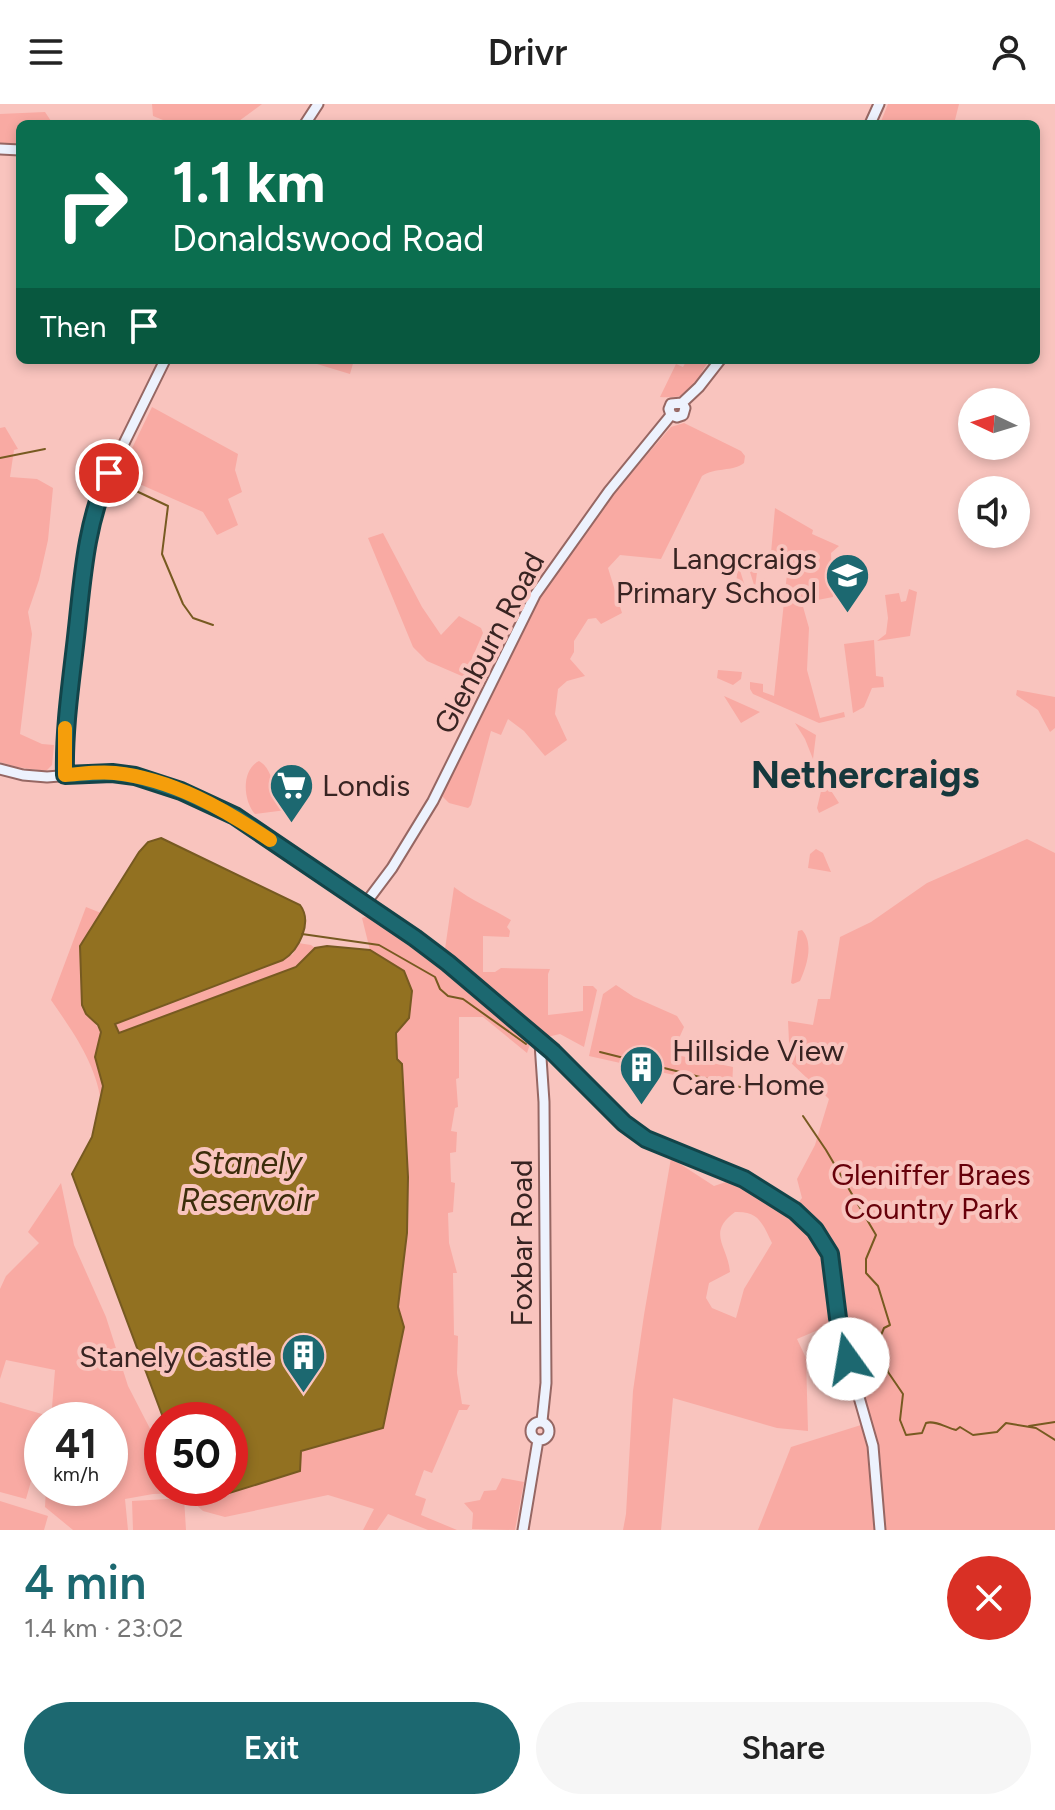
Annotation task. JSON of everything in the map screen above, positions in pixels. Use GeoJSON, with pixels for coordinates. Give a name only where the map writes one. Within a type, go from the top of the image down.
{"type":"FeatureCollection","features":[{"type":"Feature","properties":{"kind":"street"},"geometry":{"type":"LineString","coordinates":[[65,775],[68,698],[89,533],[103,486],[163,364]]}},
{"type":"Feature","properties":{"kind":"street","name":"Glenburn Road"},"geometry":{"type":"LineString","coordinates":[[365,904],[392,868],[433,801],[535,595],[609,491],[671,415],[683,415],[685,408],[682,403],[717,364]]}},
{"type":"Feature","properties":{"kind":"street"},"geometry":{"type":"LineString","coordinates":[[0,769],[23,775],[112,773],[135,776],[199,798],[235,816],[448,963],[563,1062],[624,1123],[646,1139],[744,1179],[795,1211],[823,1241],[833,1266],[838,1318],[873,1446],[880,1530]]}},
{"type":"Feature","properties":{"kind":"street","name":"Foxbar Road"},"geometry":{"type":"LineString","coordinates":[[523,1530],[538,1440],[531,1430],[533,1424],[542,1421],[546,1357],[544,1102],[540,1043]]}},
{"type":"Feature","properties":{"kind":"street"},"geometry":{"type":"LineString","coordinates":[[542,1065],[563,1062]]}},
{"type":"Feature","properties":{"kind":"green space"},"geometry":{"type":"Polygon","coordinates":[[[152,104],[262,104],[240,120],[163,120],[153,116],[152,104]]]}},
{"type":"Feature","properties":{"kind":"green space"},"geometry":{"type":"Polygon","coordinates":[[[888,104],[959,104],[955,120],[882,120],[888,104]]]}},
{"type":"Feature","properties":{"kind":"green space"},"geometry":{"type":"Polygon","coordinates":[[[45,112],[50,120],[16,120],[16,146],[0,145],[0,114],[45,112]]]}},
{"type":"Feature","properties":{"kind":"green space"},"geometry":{"type":"Polygon","coordinates":[[[317,364],[353,364],[350,374],[317,364]]]}},
{"type":"Feature","properties":{"kind":"green space"},"geometry":{"type":"Polygon","coordinates":[[[676,364],[683,367],[685,364],[707,364],[689,392],[660,397],[676,364]]]}},
{"type":"Feature","properties":{"kind":"green space"},"geometry":{"type":"Polygon","coordinates":[[[152,407],[238,454],[235,470],[242,492],[228,499],[238,525],[217,535],[203,512],[119,475],[152,407]]]}},
{"type":"Feature","properties":{"kind":"green space"},"geometry":{"type":"Polygon","coordinates":[[[684,423],[741,451],[745,456],[744,463],[702,476],[661,559],[620,555],[608,568],[622,613],[601,624],[596,618],[588,619],[574,641],[570,659],[585,676],[567,681],[558,689],[555,714],[567,740],[545,756],[524,731],[508,719],[501,735],[491,731],[471,805],[468,808],[449,803],[443,797],[444,788],[535,604],[602,507],[671,427],[684,423]]]}},
{"type":"Feature","properties":{"kind":"green space"},"geometry":{"type":"Polygon","coordinates":[[[5,427],[18,449],[14,450],[10,477],[37,479],[53,488],[48,540],[28,612],[32,634],[20,734],[42,744],[54,745],[52,765],[46,771],[0,762],[0,428],[5,427]]]}},
{"type":"Feature","properties":{"kind":"green space"},"geometry":{"type":"Polygon","coordinates":[[[775,508],[813,530],[812,534],[839,546],[831,553],[833,597],[802,603],[809,628],[807,670],[820,718],[844,712],[845,717],[819,723],[753,694],[750,689],[750,682],[763,684],[763,692],[774,696],[789,555],[771,553],[775,508]]]}},
{"type":"Feature","properties":{"kind":"green space"},"geometry":{"type":"Polygon","coordinates":[[[383,533],[422,607],[441,635],[459,616],[481,628],[483,633],[464,677],[427,661],[413,647],[368,538],[383,533]]]}},
{"type":"Feature","properties":{"kind":"green space"},"geometry":{"type":"Polygon","coordinates":[[[745,552],[759,556],[755,588],[745,556],[745,552]]]}},
{"type":"Feature","properties":{"kind":"green space"},"geometry":{"type":"Polygon","coordinates":[[[738,564],[748,596],[748,598],[735,596],[738,564]]]}},
{"type":"Feature","properties":{"kind":"green space"},"geometry":{"type":"Polygon","coordinates":[[[909,589],[917,592],[910,636],[877,641],[886,634],[888,618],[885,595],[899,593],[901,602],[906,601],[909,589]]]}},
{"type":"Feature","properties":{"kind":"green space"},"geometry":{"type":"Polygon","coordinates":[[[874,640],[876,676],[883,677],[884,687],[872,688],[864,707],[853,713],[844,644],[874,640]]]}},
{"type":"Feature","properties":{"kind":"green space"},"geometry":{"type":"Polygon","coordinates":[[[718,670],[742,672],[741,679],[733,685],[717,678],[718,670]]]}},
{"type":"Feature","properties":{"kind":"green space"},"geometry":{"type":"Polygon","coordinates":[[[1017,690],[1055,697],[1055,728],[1050,732],[1038,710],[1016,695],[1017,690]]]}},
{"type":"Feature","properties":{"kind":"green space"},"geometry":{"type":"Polygon","coordinates":[[[724,696],[760,712],[741,723],[724,696]]]}},
{"type":"Feature","properties":{"kind":"green space"},"geometry":{"type":"Polygon","coordinates":[[[795,723],[816,735],[813,759],[805,739],[795,723]]]}},
{"type":"Feature","properties":{"kind":"green space"},"geometry":{"type":"Polygon","coordinates":[[[259,761],[266,767],[280,793],[302,808],[255,814],[248,802],[246,786],[249,771],[259,761]]]}},
{"type":"Feature","properties":{"kind":"green space"},"geometry":{"type":"Polygon","coordinates":[[[823,783],[839,803],[819,813],[817,808],[823,783]]]}},
{"type":"Feature","properties":{"kind":"green space","name":"Gleniffer Braes Country Park"},"geometry":{"type":"Polygon","coordinates":[[[1027,839],[1055,853],[1055,1530],[758,1530],[791,1447],[861,1425],[832,1317],[825,1327],[797,1339],[806,1358],[808,1431],[777,1428],[673,1398],[661,1530],[623,1530],[633,1391],[671,1158],[714,1186],[732,1180],[790,1213],[802,1198],[797,1179],[815,1145],[829,1099],[790,1062],[788,1021],[813,1025],[818,999],[830,999],[840,937],[871,922],[927,883],[1027,839]],[[735,1212],[722,1227],[721,1240],[730,1272],[709,1283],[706,1298],[712,1308],[736,1318],[744,1289],[772,1243],[759,1220],[743,1212],[735,1212]]]}},
{"type":"Feature","properties":{"kind":"green space"},"geometry":{"type":"Polygon","coordinates":[[[816,849],[823,853],[831,872],[808,868],[810,854],[816,849]]]}},
{"type":"Feature","properties":{"kind":"green space"},"geometry":{"type":"Polygon","coordinates":[[[454,887],[511,920],[507,927],[509,937],[483,936],[483,972],[495,972],[501,968],[550,969],[548,1015],[583,1011],[583,986],[593,986],[597,990],[584,1047],[560,1034],[547,1037],[445,949],[454,887]]]}},
{"type":"Feature","properties":{"kind":"green space"},"geometry":{"type":"Polygon","coordinates":[[[86,907],[101,913],[80,946],[82,1005],[101,1032],[95,1057],[103,1086],[101,1101],[88,1060],[51,1000],[86,907]]]}},
{"type":"Feature","properties":{"kind":"green space"},"geometry":{"type":"Polygon","coordinates":[[[375,916],[476,992],[530,1044],[527,1053],[483,1017],[459,1017],[458,1107],[455,1108],[451,1131],[457,1132],[456,1152],[450,1153],[451,1182],[455,1183],[453,1212],[448,1213],[449,1243],[457,1273],[453,1273],[454,1335],[458,1336],[457,1373],[462,1404],[470,1405],[467,1410],[459,1410],[432,1473],[424,1470],[415,1495],[426,1499],[421,1515],[457,1530],[428,1530],[388,1514],[377,1530],[363,1530],[374,1509],[328,1495],[225,1517],[203,1511],[197,1506],[248,1506],[248,1487],[300,1471],[301,1451],[383,1428],[404,1327],[398,1307],[407,1233],[406,1123],[396,1033],[409,1018],[404,971],[370,950],[362,918],[375,916]]]}},
{"type":"Feature","properties":{"kind":"green space"},"geometry":{"type":"Polygon","coordinates":[[[802,930],[808,941],[808,955],[800,981],[793,984],[798,931],[802,930]]]}},
{"type":"Feature","properties":{"kind":"green space"},"geometry":{"type":"Polygon","coordinates":[[[298,943],[315,948],[296,967],[119,1033],[115,1024],[283,960],[293,954],[298,943]]]}},
{"type":"Feature","properties":{"kind":"green space"},"geometry":{"type":"Polygon","coordinates":[[[616,985],[634,997],[677,1016],[684,1027],[672,1054],[733,1067],[732,1088],[589,1056],[603,994],[616,985]]]}},
{"type":"Feature","properties":{"kind":"green space"},"geometry":{"type":"Polygon","coordinates":[[[61,1183],[74,1245],[106,1317],[128,1386],[144,1417],[144,1496],[128,1498],[128,1402],[52,1402],[55,1370],[6,1360],[0,1379],[0,1289],[6,1276],[39,1243],[28,1232],[61,1183]]]}},
{"type":"Feature","properties":{"kind":"green space"},"geometry":{"type":"Polygon","coordinates":[[[0,1402],[24,1409],[24,1498],[0,1492],[0,1402]]]}},
{"type":"Feature","properties":{"kind":"green space"},"geometry":{"type":"Polygon","coordinates":[[[502,1478],[524,1482],[515,1530],[472,1529],[473,1513],[464,1503],[480,1500],[484,1491],[496,1490],[502,1478]]]}},
{"type":"Feature","properties":{"kind":"green space"},"geometry":{"type":"Polygon","coordinates":[[[144,1500],[144,1506],[184,1506],[186,1530],[133,1530],[132,1501],[144,1500]]]}},
{"type":"Feature","properties":{"kind":"green space"},"geometry":{"type":"Polygon","coordinates":[[[0,1501],[48,1516],[44,1530],[0,1530],[0,1501]]]}},
{"type":"Feature","properties":{"kind":"green space"},"geometry":{"type":"Polygon","coordinates":[[[126,1506],[128,1530],[73,1530],[45,1507],[126,1506]]]}},
{"type":"Feature","properties":{"kind":"water","name":"Stanely Reservoir"},"geometry":{"type":"Polygon","coordinates":[[[161,838],[300,905],[305,927],[299,943],[283,960],[115,1024],[119,1033],[296,967],[315,948],[327,946],[370,950],[404,971],[412,991],[409,1018],[396,1033],[397,1059],[402,1064],[408,1177],[407,1233],[398,1307],[404,1327],[383,1428],[301,1451],[300,1471],[248,1487],[248,1402],[157,1402],[72,1174],[92,1137],[103,1086],[95,1057],[101,1032],[82,1005],[80,946],[148,842],[161,838]]]}},
{"type":"Feature","properties":{"kind":"waterway"},"geometry":{"type":"LineString","coordinates":[[0,458],[45,449]]}},
{"type":"Feature","properties":{"kind":"waterway"},"geometry":{"type":"LineString","coordinates":[[115,481],[168,506],[162,554],[183,604],[193,618],[213,625]]}},
{"type":"Feature","properties":{"kind":"waterway"},"geometry":{"type":"LineString","coordinates":[[302,934],[379,945],[435,977],[440,989],[448,996],[463,999],[526,1044]]}},
{"type":"Feature","properties":{"kind":"waterway"},"geometry":{"type":"LineString","coordinates":[[600,1052],[740,1087]]}},
{"type":"Feature","properties":{"kind":"waterway"},"geometry":{"type":"LineString","coordinates":[[803,1116],[876,1235],[866,1259],[866,1273],[878,1286],[890,1325],[884,1328],[877,1345],[878,1352],[886,1358],[888,1372],[903,1394],[900,1420],[906,1435],[922,1433],[926,1423],[930,1422],[956,1430],[960,1427],[973,1435],[997,1432],[1006,1423],[1036,1428],[1055,1440]]}},
{"type":"Feature","properties":{"kind":"waterway"},"geometry":{"type":"LineString","coordinates":[[1029,1426],[1055,1422]]}},
{"type":"Feature","properties":{"kind":"slow traffic"},"geometry":{"type":"LineString","coordinates":[[65,728],[65,775],[112,773],[158,783],[235,816],[270,840]]}},
{"type":"Feature","properties":{"kind":"place","name":"Langcraigs Primary School"},"geometry":{"type":"Point","coordinates":[848,614]}},
{"type":"Feature","properties":{"kind":"place","name":"Londis"},"geometry":{"type":"Point","coordinates":[291,824]}},
{"type":"Feature","properties":{"kind":"place","name":"Hillside View Care Home"},"geometry":{"type":"Point","coordinates":[641,1106]}},
{"type":"Feature","properties":{"kind":"place","name":"Stanely Castle"},"geometry":{"type":"Point","coordinates":[303,1395]}},
{"type":"Feature","properties":{"kind":"district","name":"Nethercraigs"},"geometry":{"type":"Point","coordinates":[865,775]}},
{"type":"Feature","properties":{"kind":"route"},"geometry":{"type":"LineString","coordinates":[[109,473],[89,533],[68,698],[65,775],[112,773],[135,776],[199,798],[235,816],[448,963],[553,1052],[624,1123],[646,1139],[744,1179],[795,1211],[815,1230],[830,1254],[838,1318],[848,1359]]}}]}
